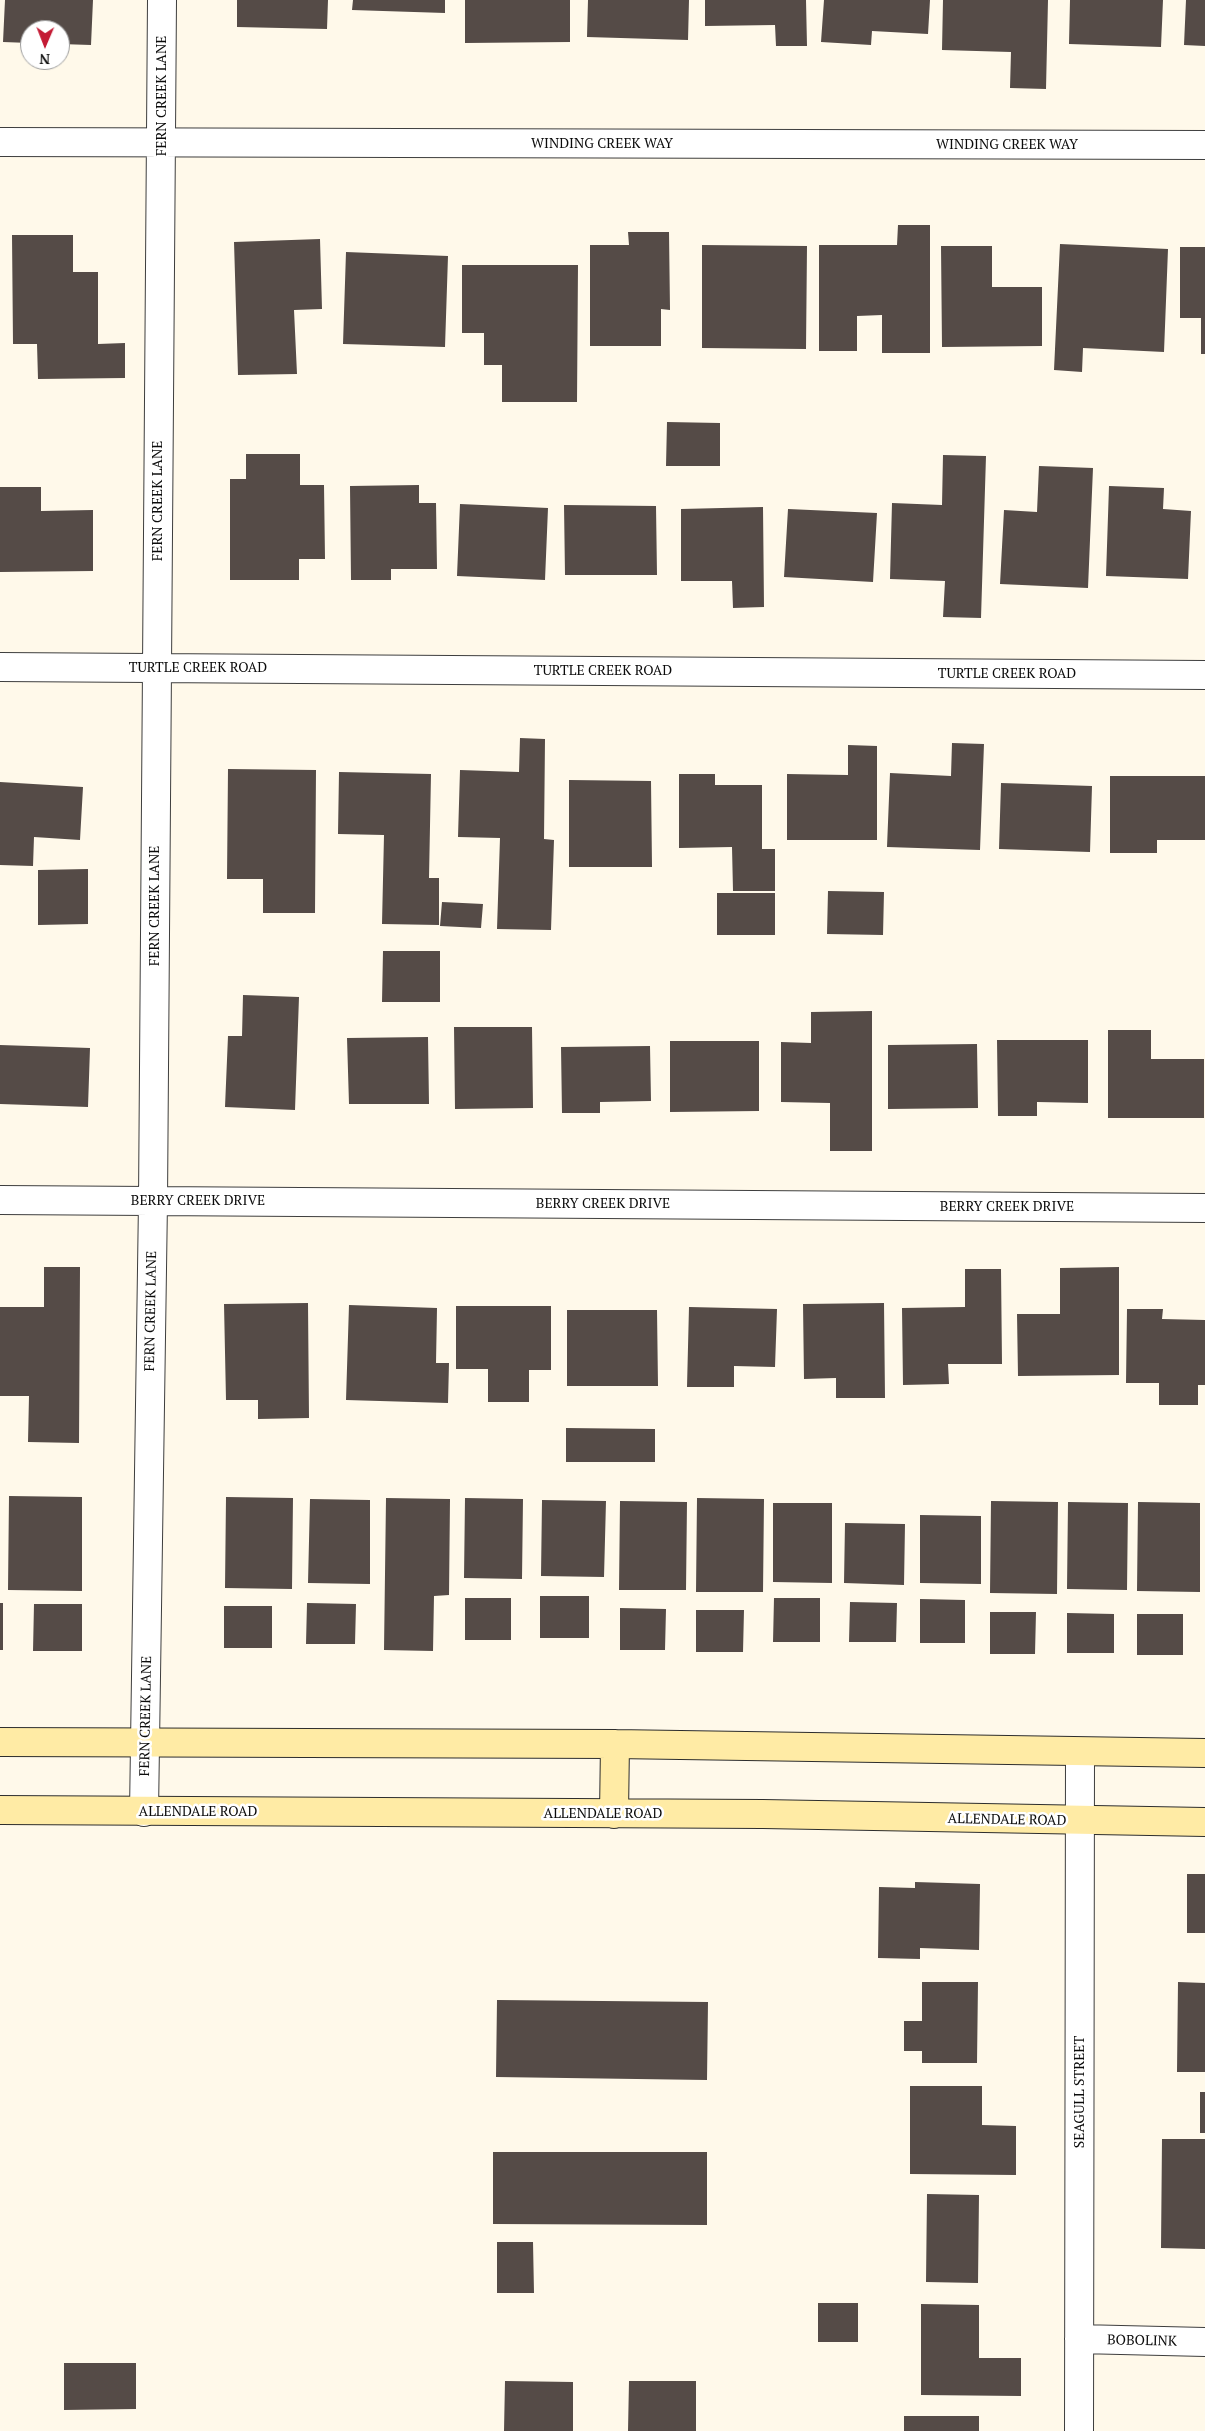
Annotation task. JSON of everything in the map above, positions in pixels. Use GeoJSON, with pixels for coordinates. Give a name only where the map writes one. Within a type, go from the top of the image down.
{"type":"FeatureCollection","features":[{"type":"Feature","properties":{"kind":"main road"},"geometry":{"type":"LineString","coordinates":[[0,1742],[615,1744],[1205,1753]]}},
{"type":"Feature","properties":{"kind":"main road"},"geometry":{"type":"LineString","coordinates":[[614,1814],[615,1744]]}},
{"type":"Feature","properties":{"kind":"main road","name":"ALLENDALE ROAD"},"geometry":{"type":"LineString","coordinates":[[0,1810],[763,1814],[1205,1822]]}},
{"type":"Feature","properties":{"kind":"street","name":"FERN CREEK LANE"},"geometry":{"type":"LineString","coordinates":[[144,1812],[153,1201],[162,0]]}},
{"type":"Feature","properties":{"kind":"street","name":"WINDING CREEK WAY"},"geometry":{"type":"LineString","coordinates":[[0,142],[161,144],[1205,145]]}},
{"type":"Feature","properties":{"kind":"street","name":"TURTLE CREEK ROAD"},"geometry":{"type":"LineString","coordinates":[[0,667],[1205,676]]}},
{"type":"Feature","properties":{"kind":"street","name":"BERRY CREEK DRIVE"},"geometry":{"type":"LineString","coordinates":[[0,1200],[1205,1208]]}},
{"type":"Feature","properties":{"kind":"street","name":"SEAGULL STREET"},"geometry":{"type":"LineString","coordinates":[[1079,2431],[1080,1752]]}},
{"type":"Feature","properties":{"kind":"street","name":"BOBOLINK"},"geometry":{"type":"LineString","coordinates":[[1079,2339],[1205,2342]]}},
{"type":"Feature","properties":{"kind":"building"},"geometry":{"type":"Polygon","coordinates":[[[5,0],[93,0],[91,45],[70,44],[70,20],[20,20],[20,43],[3,42],[5,0]]]}},
{"type":"Feature","properties":{"kind":"building"},"geometry":{"type":"Polygon","coordinates":[[[237,0],[328,0],[327,29],[237,27],[237,0]]]}},
{"type":"Feature","properties":{"kind":"building"},"geometry":{"type":"Polygon","coordinates":[[[353,0],[445,0],[445,13],[352,10],[353,0]]]}},
{"type":"Feature","properties":{"kind":"building"},"geometry":{"type":"Polygon","coordinates":[[[465,0],[570,0],[570,42],[465,43],[465,0]]]}},
{"type":"Feature","properties":{"kind":"building"},"geometry":{"type":"Polygon","coordinates":[[[588,0],[689,0],[688,40],[587,37],[588,0]]]}},
{"type":"Feature","properties":{"kind":"building"},"geometry":{"type":"Polygon","coordinates":[[[705,0],[806,0],[807,46],[776,46],[775,25],[705,26],[705,0]]]}},
{"type":"Feature","properties":{"kind":"building"},"geometry":{"type":"Polygon","coordinates":[[[824,0],[930,0],[928,34],[872,31],[871,45],[821,42],[824,0]]]}},
{"type":"Feature","properties":{"kind":"building"},"geometry":{"type":"Polygon","coordinates":[[[943,0],[1048,0],[1046,89],[1010,88],[1011,52],[942,50],[943,0]]]}},
{"type":"Feature","properties":{"kind":"building"},"geometry":{"type":"Polygon","coordinates":[[[1070,0],[1163,0],[1161,47],[1069,44],[1070,0]]]}},
{"type":"Feature","properties":{"kind":"building"},"geometry":{"type":"Polygon","coordinates":[[[1186,0],[1205,0],[1205,46],[1184,45],[1186,0]]]}},
{"type":"Feature","properties":{"kind":"building"},"geometry":{"type":"Polygon","coordinates":[[[898,225],[930,225],[930,353],[882,353],[882,315],[857,316],[857,351],[819,351],[819,245],[897,245],[898,225]]]}},
{"type":"Feature","properties":{"kind":"building"},"geometry":{"type":"Polygon","coordinates":[[[628,232],[669,232],[670,310],[661,309],[661,346],[590,346],[590,245],[629,245],[628,232]]]}},
{"type":"Feature","properties":{"kind":"building"},"geometry":{"type":"Polygon","coordinates":[[[12,235],[73,235],[73,272],[98,272],[98,344],[125,343],[125,378],[38,379],[37,344],[13,344],[12,235]]]}},
{"type":"Feature","properties":{"kind":"building"},"geometry":{"type":"Polygon","coordinates":[[[320,239],[322,309],[294,310],[297,374],[238,375],[234,242],[320,239]]]}},
{"type":"Feature","properties":{"kind":"building"},"geometry":{"type":"Polygon","coordinates":[[[1060,244],[1168,249],[1164,352],[1083,348],[1082,372],[1054,370],[1060,244]]]}},
{"type":"Feature","properties":{"kind":"building"},"geometry":{"type":"Polygon","coordinates":[[[702,245],[807,246],[806,349],[702,348],[702,245]]]}},
{"type":"Feature","properties":{"kind":"building"},"geometry":{"type":"Polygon","coordinates":[[[941,246],[992,246],[992,287],[1042,287],[1042,346],[942,347],[941,246]]]}},
{"type":"Feature","properties":{"kind":"building"},"geometry":{"type":"Polygon","coordinates":[[[1180,247],[1205,247],[1205,354],[1201,354],[1201,318],[1180,318],[1180,247]]]}},
{"type":"Feature","properties":{"kind":"building"},"geometry":{"type":"Polygon","coordinates":[[[346,252],[448,256],[445,347],[343,344],[346,252]]]}},
{"type":"Feature","properties":{"kind":"building"},"geometry":{"type":"Polygon","coordinates":[[[462,265],[578,265],[577,402],[502,402],[502,365],[484,365],[484,333],[462,333],[462,265]]]}},
{"type":"Feature","properties":{"kind":"building"},"geometry":{"type":"Polygon","coordinates":[[[667,422],[720,423],[720,466],[666,466],[667,422]]]}},
{"type":"Feature","properties":{"kind":"building"},"geometry":{"type":"Polygon","coordinates":[[[246,454],[300,454],[300,485],[324,485],[325,559],[299,559],[299,580],[230,580],[230,479],[246,479],[246,454]]]}},
{"type":"Feature","properties":{"kind":"building"},"geometry":{"type":"Polygon","coordinates":[[[943,455],[986,456],[981,618],[943,617],[945,581],[890,579],[892,503],[942,505],[943,455]]]}},
{"type":"Feature","properties":{"kind":"building"},"geometry":{"type":"Polygon","coordinates":[[[1039,466],[1093,468],[1088,588],[1000,584],[1004,510],[1037,512],[1039,466]]]}},
{"type":"Feature","properties":{"kind":"building"},"geometry":{"type":"Polygon","coordinates":[[[419,485],[419,503],[436,503],[437,569],[391,569],[391,580],[351,580],[350,486],[419,485]]]}},
{"type":"Feature","properties":{"kind":"building"},"geometry":{"type":"Polygon","coordinates":[[[1109,486],[1164,488],[1163,509],[1191,511],[1188,579],[1106,576],[1109,486]]]}},
{"type":"Feature","properties":{"kind":"building"},"geometry":{"type":"Polygon","coordinates":[[[0,487],[41,487],[41,511],[93,510],[93,571],[0,572],[0,487]]]}},
{"type":"Feature","properties":{"kind":"building"},"geometry":{"type":"Polygon","coordinates":[[[460,504],[548,508],[545,580],[457,576],[460,504]]]}},
{"type":"Feature","properties":{"kind":"building"},"geometry":{"type":"Polygon","coordinates":[[[564,505],[656,506],[657,575],[565,575],[564,505]]]}},
{"type":"Feature","properties":{"kind":"building"},"geometry":{"type":"Polygon","coordinates":[[[763,507],[764,607],[733,608],[732,581],[681,581],[681,509],[763,507]]]}},
{"type":"Feature","properties":{"kind":"building"},"geometry":{"type":"Polygon","coordinates":[[[788,509],[877,513],[873,582],[784,577],[788,509]]]}},
{"type":"Feature","properties":{"kind":"building"},"geometry":{"type":"Polygon","coordinates":[[[520,738],[545,739],[544,839],[554,840],[551,930],[497,929],[500,838],[458,837],[460,770],[519,772],[520,738]]]}},
{"type":"Feature","properties":{"kind":"building"},"geometry":{"type":"Polygon","coordinates":[[[952,743],[984,744],[980,850],[887,847],[890,773],[951,776],[952,743]]]}},
{"type":"Feature","properties":{"kind":"building"},"geometry":{"type":"Polygon","coordinates":[[[848,745],[877,746],[877,840],[787,840],[787,774],[848,775],[848,745]]]}},
{"type":"Feature","properties":{"kind":"building"},"geometry":{"type":"Polygon","coordinates":[[[228,769],[316,770],[315,913],[263,913],[263,879],[227,879],[228,769]]]}},
{"type":"Feature","properties":{"kind":"building"},"geometry":{"type":"Polygon","coordinates":[[[339,772],[431,774],[429,878],[439,878],[439,925],[382,924],[384,835],[338,834],[339,772]]]}},
{"type":"Feature","properties":{"kind":"building"},"geometry":{"type":"Polygon","coordinates":[[[679,774],[715,774],[715,785],[762,785],[762,849],[775,849],[775,891],[733,891],[732,847],[679,848],[679,774]]]}},
{"type":"Feature","properties":{"kind":"building"},"geometry":{"type":"Polygon","coordinates":[[[1110,776],[1205,776],[1205,840],[1157,840],[1157,853],[1110,853],[1110,776]]]}},
{"type":"Feature","properties":{"kind":"building"},"geometry":{"type":"Polygon","coordinates":[[[569,780],[651,781],[652,867],[569,867],[569,780]]]}},
{"type":"Feature","properties":{"kind":"building"},"geometry":{"type":"Polygon","coordinates":[[[0,782],[83,787],[80,840],[34,837],[33,866],[0,865],[0,782]]]}},
{"type":"Feature","properties":{"kind":"building"},"geometry":{"type":"Polygon","coordinates":[[[1001,783],[1092,786],[1090,852],[999,849],[1001,783]]]}},
{"type":"Feature","properties":{"kind":"building"},"geometry":{"type":"Polygon","coordinates":[[[88,869],[88,924],[38,925],[38,870],[88,869]]]}},
{"type":"Feature","properties":{"kind":"building"},"geometry":{"type":"Polygon","coordinates":[[[828,891],[884,892],[883,935],[827,934],[828,891]]]}},
{"type":"Feature","properties":{"kind":"building"},"geometry":{"type":"Polygon","coordinates":[[[717,893],[775,893],[775,935],[717,935],[717,893]]]}},
{"type":"Feature","properties":{"kind":"building"},"geometry":{"type":"Polygon","coordinates":[[[442,902],[483,904],[481,928],[440,926],[442,902]]]}},
{"type":"Feature","properties":{"kind":"building"},"geometry":{"type":"Polygon","coordinates":[[[383,951],[440,951],[440,1002],[382,1002],[383,951]]]}},
{"type":"Feature","properties":{"kind":"building"},"geometry":{"type":"Polygon","coordinates":[[[243,995],[299,997],[295,1110],[225,1107],[228,1036],[242,1036],[243,995]]]}},
{"type":"Feature","properties":{"kind":"building"},"geometry":{"type":"Polygon","coordinates":[[[872,1011],[872,1151],[830,1151],[830,1103],[781,1102],[781,1042],[811,1043],[811,1012],[872,1011]]]}},
{"type":"Feature","properties":{"kind":"building"},"geometry":{"type":"Polygon","coordinates":[[[454,1027],[532,1027],[533,1108],[455,1109],[454,1027]]]}},
{"type":"Feature","properties":{"kind":"building"},"geometry":{"type":"Polygon","coordinates":[[[1108,1030],[1151,1030],[1151,1059],[1204,1059],[1204,1118],[1108,1118],[1108,1030]]]}},
{"type":"Feature","properties":{"kind":"building"},"geometry":{"type":"Polygon","coordinates":[[[428,1037],[429,1104],[349,1104],[347,1038],[428,1037]]]}},
{"type":"Feature","properties":{"kind":"building"},"geometry":{"type":"Polygon","coordinates":[[[997,1040],[1088,1040],[1088,1103],[1037,1102],[1037,1116],[998,1116],[997,1040]]]}},
{"type":"Feature","properties":{"kind":"building"},"geometry":{"type":"Polygon","coordinates":[[[670,1041],[759,1041],[759,1111],[670,1112],[670,1041]]]}},
{"type":"Feature","properties":{"kind":"building"},"geometry":{"type":"Polygon","coordinates":[[[977,1044],[978,1108],[888,1109],[888,1045],[977,1044]]]}},
{"type":"Feature","properties":{"kind":"building"},"geometry":{"type":"Polygon","coordinates":[[[0,1045],[90,1048],[88,1107],[0,1104],[0,1045]]]}},
{"type":"Feature","properties":{"kind":"building"},"geometry":{"type":"Polygon","coordinates":[[[650,1046],[651,1101],[600,1102],[600,1113],[562,1113],[561,1047],[650,1046]]]}},
{"type":"Feature","properties":{"kind":"building"},"geometry":{"type":"Polygon","coordinates":[[[44,1267],[80,1267],[79,1443],[28,1442],[29,1396],[0,1396],[0,1307],[44,1307],[44,1267]]]}},
{"type":"Feature","properties":{"kind":"building"},"geometry":{"type":"Polygon","coordinates":[[[1119,1267],[1119,1375],[1018,1376],[1017,1314],[1060,1314],[1060,1268],[1119,1267]]]}},
{"type":"Feature","properties":{"kind":"building"},"geometry":{"type":"Polygon","coordinates":[[[965,1269],[1001,1269],[1002,1364],[948,1364],[949,1384],[903,1385],[902,1308],[965,1307],[965,1269]]]}},
{"type":"Feature","properties":{"kind":"building"},"geometry":{"type":"Polygon","coordinates":[[[308,1303],[309,1418],[258,1419],[258,1400],[226,1400],[224,1304],[308,1303]]]}},
{"type":"Feature","properties":{"kind":"building"},"geometry":{"type":"Polygon","coordinates":[[[884,1303],[885,1398],[836,1398],[836,1378],[804,1379],[803,1304],[884,1303]]]}},
{"type":"Feature","properties":{"kind":"building"},"geometry":{"type":"Polygon","coordinates":[[[349,1305],[437,1308],[436,1363],[449,1363],[448,1403],[346,1400],[349,1305]]]}},
{"type":"Feature","properties":{"kind":"building"},"geometry":{"type":"Polygon","coordinates":[[[456,1306],[551,1306],[551,1370],[529,1370],[529,1402],[488,1402],[488,1369],[456,1369],[456,1306]]]}},
{"type":"Feature","properties":{"kind":"building"},"geometry":{"type":"Polygon","coordinates":[[[689,1307],[777,1309],[775,1367],[734,1366],[734,1387],[687,1387],[689,1307]]]}},
{"type":"Feature","properties":{"kind":"building"},"geometry":{"type":"Polygon","coordinates":[[[1127,1309],[1163,1309],[1162,1319],[1205,1320],[1205,1385],[1198,1385],[1198,1405],[1159,1405],[1159,1383],[1126,1383],[1127,1309]]]}},
{"type":"Feature","properties":{"kind":"building"},"geometry":{"type":"Polygon","coordinates":[[[567,1310],[657,1310],[658,1386],[567,1386],[567,1310]]]}},
{"type":"Feature","properties":{"kind":"building"},"geometry":{"type":"Polygon","coordinates":[[[566,1428],[655,1429],[655,1462],[566,1462],[566,1428]]]}},
{"type":"Feature","properties":{"kind":"building"},"geometry":{"type":"Polygon","coordinates":[[[9,1496],[82,1497],[82,1591],[8,1590],[9,1496]]]}},
{"type":"Feature","properties":{"kind":"building"},"geometry":{"type":"Polygon","coordinates":[[[226,1497],[293,1498],[292,1589],[225,1588],[226,1497]]]}},
{"type":"Feature","properties":{"kind":"building"},"geometry":{"type":"Polygon","coordinates":[[[386,1498],[450,1499],[449,1595],[434,1596],[433,1651],[384,1650],[386,1498]]]}},
{"type":"Feature","properties":{"kind":"building"},"geometry":{"type":"Polygon","coordinates":[[[465,1498],[523,1499],[522,1579],[464,1578],[465,1498]]]}},
{"type":"Feature","properties":{"kind":"building"},"geometry":{"type":"Polygon","coordinates":[[[697,1498],[764,1499],[763,1592],[696,1592],[697,1498]]]}},
{"type":"Feature","properties":{"kind":"building"},"geometry":{"type":"Polygon","coordinates":[[[310,1499],[370,1500],[370,1584],[308,1583],[310,1499]]]}},
{"type":"Feature","properties":{"kind":"building"},"geometry":{"type":"Polygon","coordinates":[[[542,1500],[606,1501],[604,1577],[541,1576],[542,1500]]]}},
{"type":"Feature","properties":{"kind":"building"},"geometry":{"type":"Polygon","coordinates":[[[620,1501],[687,1502],[686,1590],[619,1590],[620,1501]]]}},
{"type":"Feature","properties":{"kind":"building"},"geometry":{"type":"Polygon","coordinates":[[[991,1501],[1058,1502],[1057,1594],[990,1593],[991,1501]]]}},
{"type":"Feature","properties":{"kind":"building"},"geometry":{"type":"Polygon","coordinates":[[[1068,1502],[1128,1503],[1127,1590],[1067,1589],[1068,1502]]]}},
{"type":"Feature","properties":{"kind":"building"},"geometry":{"type":"Polygon","coordinates":[[[1138,1502],[1200,1503],[1200,1592],[1137,1591],[1138,1502]]]}},
{"type":"Feature","properties":{"kind":"building"},"geometry":{"type":"Polygon","coordinates":[[[773,1503],[832,1503],[832,1583],[773,1582],[773,1503]]]}},
{"type":"Feature","properties":{"kind":"building"},"geometry":{"type":"Polygon","coordinates":[[[920,1515],[981,1516],[981,1584],[920,1583],[920,1515]]]}},
{"type":"Feature","properties":{"kind":"building"},"geometry":{"type":"Polygon","coordinates":[[[845,1523],[905,1524],[904,1585],[844,1583],[845,1523]]]}},
{"type":"Feature","properties":{"kind":"building"},"geometry":{"type":"Polygon","coordinates":[[[540,1596],[589,1596],[589,1638],[540,1638],[540,1596]]]}},
{"type":"Feature","properties":{"kind":"building"},"geometry":{"type":"Polygon","coordinates":[[[465,1598],[511,1598],[511,1640],[465,1640],[465,1598]]]}},
{"type":"Feature","properties":{"kind":"building"},"geometry":{"type":"Polygon","coordinates":[[[774,1598],[820,1598],[820,1642],[773,1642],[774,1598]]]}},
{"type":"Feature","properties":{"kind":"building"},"geometry":{"type":"Polygon","coordinates":[[[920,1599],[965,1600],[965,1643],[920,1643],[920,1599]]]}},
{"type":"Feature","properties":{"kind":"building"},"geometry":{"type":"Polygon","coordinates":[[[850,1602],[897,1603],[896,1642],[849,1642],[850,1602]]]}},
{"type":"Feature","properties":{"kind":"building"},"geometry":{"type":"Polygon","coordinates":[[[0,1603],[3,1603],[3,1650],[0,1650],[0,1603]]]}},
{"type":"Feature","properties":{"kind":"building"},"geometry":{"type":"Polygon","coordinates":[[[307,1603],[356,1604],[355,1644],[306,1644],[307,1603]]]}},
{"type":"Feature","properties":{"kind":"building"},"geometry":{"type":"Polygon","coordinates":[[[34,1604],[82,1604],[82,1651],[33,1651],[34,1604]]]}},
{"type":"Feature","properties":{"kind":"building"},"geometry":{"type":"Polygon","coordinates":[[[224,1606],[272,1606],[272,1648],[224,1648],[224,1606]]]}},
{"type":"Feature","properties":{"kind":"building"},"geometry":{"type":"Polygon","coordinates":[[[620,1608],[666,1609],[665,1650],[620,1650],[620,1608]]]}},
{"type":"Feature","properties":{"kind":"building"},"geometry":{"type":"Polygon","coordinates":[[[696,1610],[744,1610],[743,1652],[696,1652],[696,1610]]]}},
{"type":"Feature","properties":{"kind":"building"},"geometry":{"type":"Polygon","coordinates":[[[990,1612],[1036,1612],[1035,1654],[990,1654],[990,1612]]]}},
{"type":"Feature","properties":{"kind":"building"},"geometry":{"type":"Polygon","coordinates":[[[1067,1613],[1114,1614],[1114,1653],[1067,1653],[1067,1613]]]}},
{"type":"Feature","properties":{"kind":"building"},"geometry":{"type":"Polygon","coordinates":[[[1137,1614],[1183,1614],[1183,1655],[1137,1655],[1137,1614]]]}},
{"type":"Feature","properties":{"kind":"building"},"geometry":{"type":"Polygon","coordinates":[[[1187,1874],[1205,1874],[1205,1933],[1187,1933],[1187,1874]]]}},
{"type":"Feature","properties":{"kind":"building"},"geometry":{"type":"Polygon","coordinates":[[[915,1882],[980,1884],[979,1950],[920,1948],[920,1959],[878,1958],[879,1887],[915,1888],[915,1882]]]}},
{"type":"Feature","properties":{"kind":"building"},"geometry":{"type":"Polygon","coordinates":[[[922,1982],[978,1982],[977,2063],[922,2063],[922,2051],[904,2051],[904,2021],[922,2021],[922,1982]]]}},
{"type":"Feature","properties":{"kind":"building"},"geometry":{"type":"Polygon","coordinates":[[[1178,1982],[1205,1983],[1205,2072],[1177,2072],[1178,1982]]]}},
{"type":"Feature","properties":{"kind":"building"},"geometry":{"type":"Polygon","coordinates":[[[497,2000],[708,2002],[707,2080],[496,2077],[497,2000]]]}},
{"type":"Feature","properties":{"kind":"building"},"geometry":{"type":"Polygon","coordinates":[[[910,2086],[982,2086],[982,2125],[1016,2126],[1016,2175],[910,2174],[910,2086]]]}},
{"type":"Feature","properties":{"kind":"building"},"geometry":{"type":"Polygon","coordinates":[[[1200,2092],[1205,2092],[1205,2133],[1200,2133],[1200,2092]]]}},
{"type":"Feature","properties":{"kind":"building"},"geometry":{"type":"Polygon","coordinates":[[[1162,2139],[1205,2139],[1205,2249],[1161,2248],[1162,2139]]]}},
{"type":"Feature","properties":{"kind":"building"},"geometry":{"type":"Polygon","coordinates":[[[493,2152],[707,2152],[707,2225],[493,2224],[493,2152]]]}},
{"type":"Feature","properties":{"kind":"building"},"geometry":{"type":"Polygon","coordinates":[[[927,2194],[979,2195],[978,2283],[926,2282],[927,2194]]]}},
{"type":"Feature","properties":{"kind":"building"},"geometry":{"type":"Polygon","coordinates":[[[497,2242],[533,2242],[534,2293],[497,2293],[497,2242]]]}},
{"type":"Feature","properties":{"kind":"building"},"geometry":{"type":"Polygon","coordinates":[[[818,2303],[858,2303],[858,2342],[818,2342],[818,2303]]]}},
{"type":"Feature","properties":{"kind":"building"},"geometry":{"type":"Polygon","coordinates":[[[921,2304],[979,2305],[979,2358],[1021,2358],[1021,2396],[921,2395],[921,2304]]]}},
{"type":"Feature","properties":{"kind":"building"},"geometry":{"type":"Polygon","coordinates":[[[64,2363],[136,2363],[136,2409],[64,2410],[64,2363]]]}},
{"type":"Feature","properties":{"kind":"building"},"geometry":{"type":"Polygon","coordinates":[[[505,2381],[573,2382],[573,2431],[504,2431],[505,2381]]]}},
{"type":"Feature","properties":{"kind":"building"},"geometry":{"type":"Polygon","coordinates":[[[629,2381],[696,2381],[696,2431],[628,2431],[629,2381]]]}},
{"type":"Feature","properties":{"kind":"building"},"geometry":{"type":"Polygon","coordinates":[[[904,2416],[979,2416],[979,2431],[904,2431],[904,2416]]]}}]}
